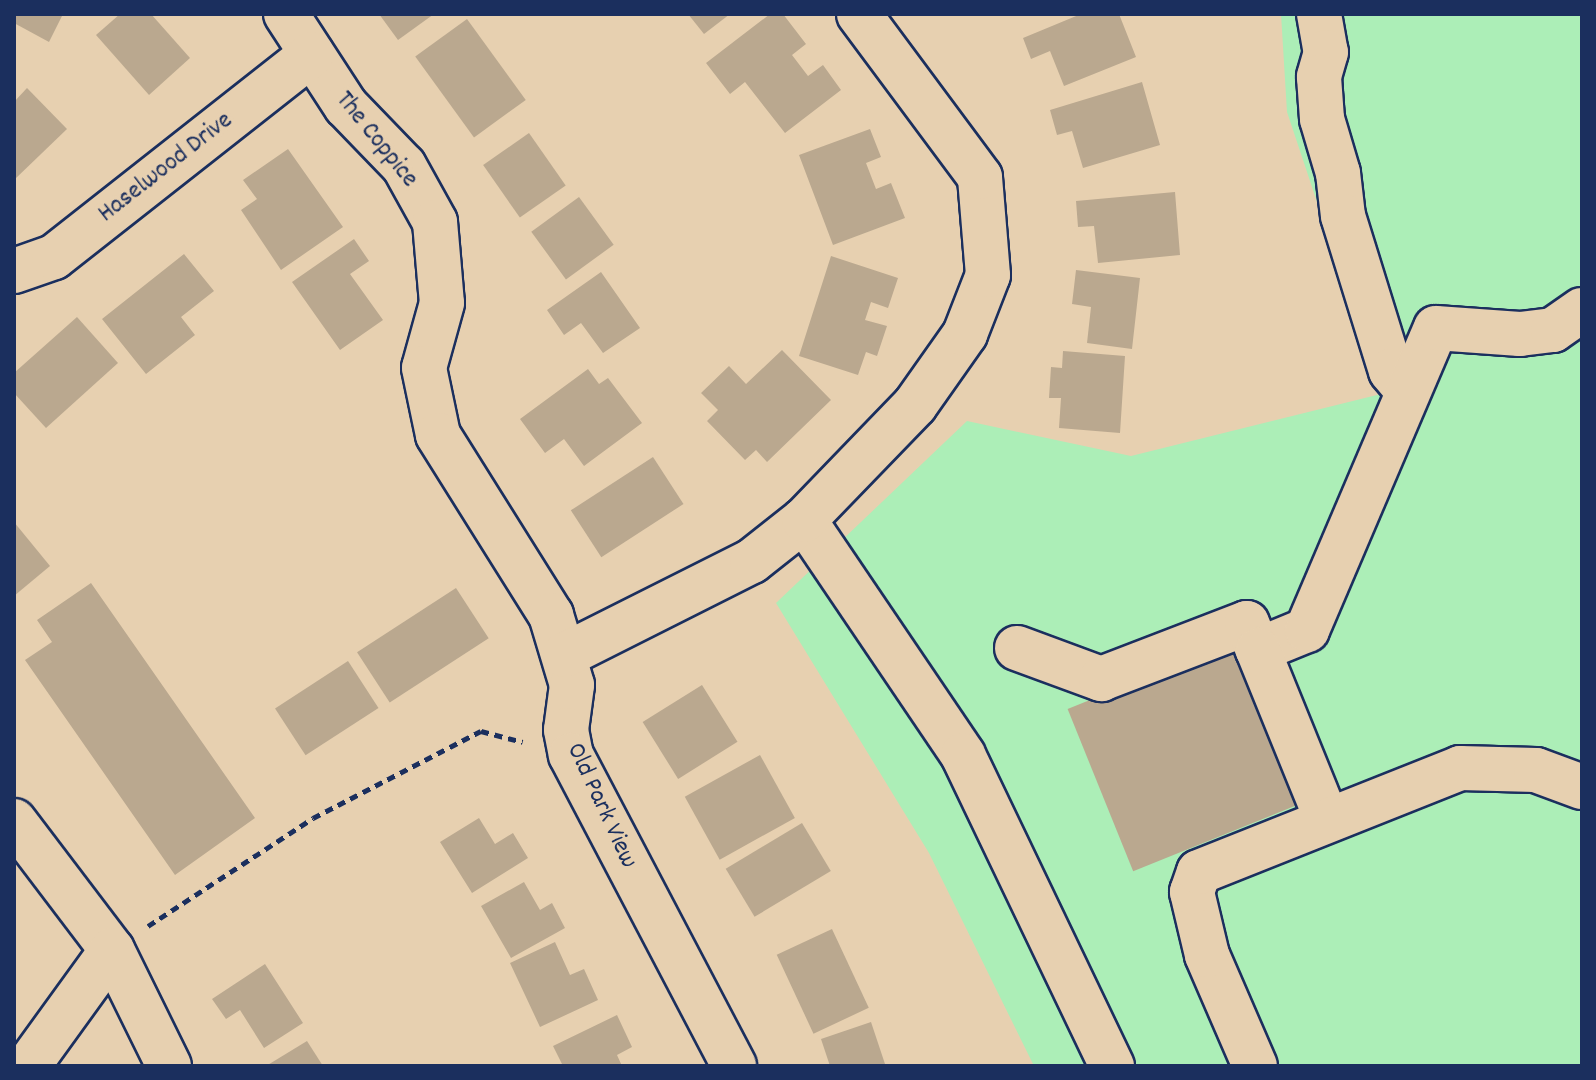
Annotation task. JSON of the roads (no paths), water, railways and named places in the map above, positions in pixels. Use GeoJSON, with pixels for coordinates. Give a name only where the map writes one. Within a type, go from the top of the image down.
{"type":"FeatureCollection","features":[{"type":"Feature","properties":{"kind":"street","name":"The Coppice"},"geometry":{"type":"LineString","coordinates":[[286,14],[346,106],[404,166],[435,222],[442,303],[424,368]]}},
{"type":"Feature","properties":{"kind":"street"},"geometry":{"type":"LineString","coordinates":[[565,655],[752,561],[804,520],[915,405],[965,334],[988,275],[980,177],[859,14]]}},
{"type":"Feature","properties":{"kind":"street"},"geometry":{"type":"LineString","coordinates":[[1319,14],[1326,52],[1319,77],[1322,119],[1338,173],[1343,216],[1391,371],[1407,390]]}},
{"type":"Feature","properties":{"kind":"street","name":"Haselwood Drive"},"geometry":{"type":"LineString","coordinates":[[14,271],[54,257],[312,54]]}},
{"type":"Feature","properties":{"kind":"street"},"geometry":{"type":"LineString","coordinates":[[1258,650],[1307,630],[1436,328],[1520,334],[1553,330],[1582,310]]}},
{"type":"Feature","properties":{"kind":"street","name":"Old Park View"},"geometry":{"type":"LineString","coordinates":[[424,368],[438,435],[551,615],[572,685],[566,730],[571,755],[734,1066]]}},
{"type":"Feature","properties":{"kind":"street"},"geometry":{"type":"LineString","coordinates":[[804,520],[963,755],[1112,1066]]}},
{"type":"Feature","properties":{"kind":"street"},"geometry":{"type":"LineString","coordinates":[[1017,648],[1101,679],[1247,623],[1327,820]]}},
{"type":"Feature","properties":{"kind":"street"},"geometry":{"type":"LineString","coordinates":[[1255,1066],[1207,955],[1192,892],[1199,872],[1460,768],[1536,770],[1582,787]]}},
{"type":"Feature","properties":{"kind":"street"},"geometry":{"type":"LineString","coordinates":[[14,821],[112,950],[169,1066]]}},
{"type":"Feature","properties":{"kind":"street"},"geometry":{"type":"LineString","coordinates":[[28,1066],[112,950]]}}]}
